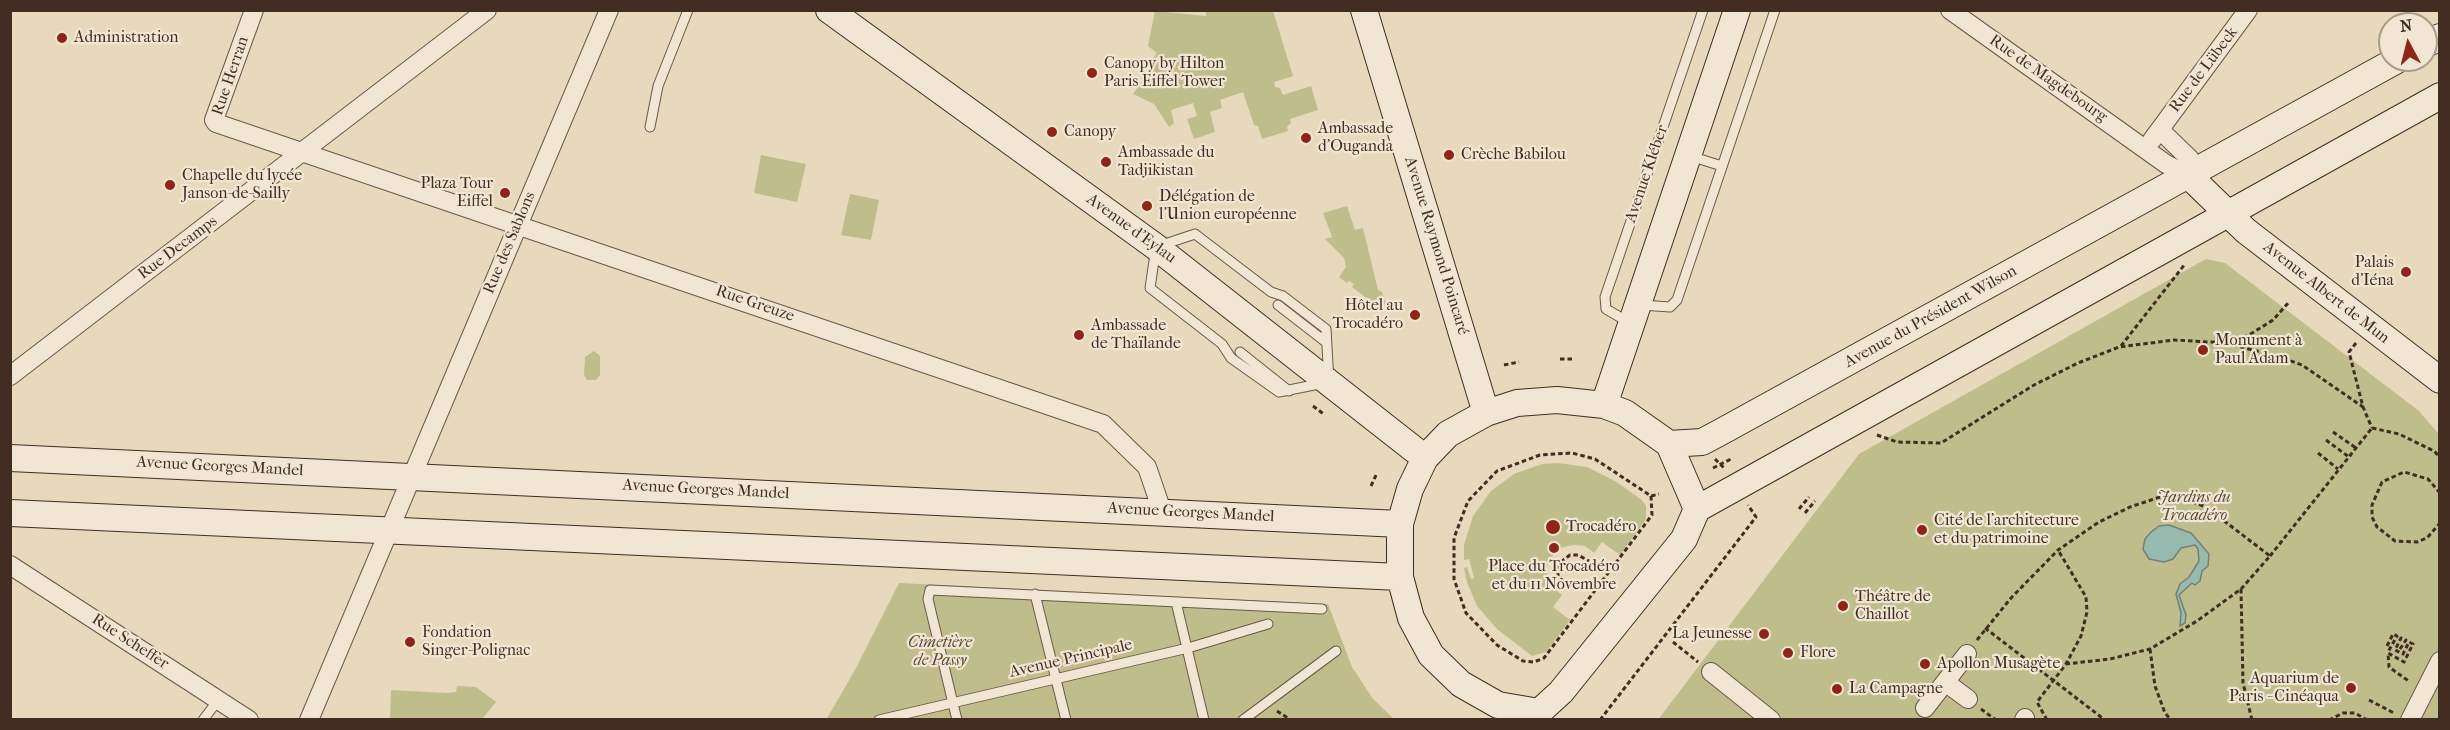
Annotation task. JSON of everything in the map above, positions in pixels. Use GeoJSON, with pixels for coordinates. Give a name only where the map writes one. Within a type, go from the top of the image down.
{"type":"FeatureCollection","features":[{"type":"Feature","properties":{"kind":"main road","name":"Avenue d'Eylau"},"geometry":{"type":"LineString","coordinates":[[829,10],[1156,247],[1425,458]]}},
{"type":"Feature","properties":{"kind":"main road","name":"Avenue Raymond Poincaré"},"geometry":{"type":"LineString","coordinates":[[1364,10],[1486,413]]}},
{"type":"Feature","properties":{"kind":"main road","name":"Avenue Kléber"},"geometry":{"type":"LineString","coordinates":[[1604,405],[1737,10]]}},
{"type":"Feature","properties":{"kind":"main road","name":"Avenue du Président Wilson"},"geometry":{"type":"LineString","coordinates":[[1669,444],[1702,442],[2378,70]]}},
{"type":"Feature","properties":{"kind":"main road"},"geometry":{"type":"LineString","coordinates":[[1697,509],[1669,444],[1625,413],[1604,405],[1573,400],[1542,400],[1517,403],[1486,413],[1448,434],[1425,458],[1410,489],[1400,524],[1400,577],[1411,618],[1431,655],[1461,684],[1497,712],[1540,716],[1562,692],[1684,539],[1697,509],[1733,481],[2439,96]]}},
{"type":"Feature","properties":{"kind":"main road"},"geometry":{"type":"LineString","coordinates":[[2188,175],[2226,214]]}},
{"type":"Feature","properties":{"kind":"main road","name":"Avenue Albert de Mun"},"geometry":{"type":"LineString","coordinates":[[2226,214],[2435,380]]}},
{"type":"Feature","properties":{"kind":"main road","name":"Avenue Georges Mandel"},"geometry":{"type":"LineString","coordinates":[[10,458],[1400,524]]}},
{"type":"Feature","properties":{"kind":"main road"},"geometry":{"type":"LineString","coordinates":[[10,513],[1400,577]]}},
{"type":"Feature","properties":{"kind":"street","name":"Rue Herran"},"geometry":{"type":"LineString","coordinates":[[254,10],[214,121],[303,152]]}},
{"type":"Feature","properties":{"kind":"street","name":"Rue Decamps"},"geometry":{"type":"LineString","coordinates":[[10,376],[487,10]]}},
{"type":"Feature","properties":{"kind":"street","name":"Rue des Sablons"},"geometry":{"type":"LineString","coordinates":[[309,720],[609,10]]}},
{"type":"Feature","properties":{"kind":"street","name":"Rue de Magdebourg"},"geometry":{"type":"LineString","coordinates":[[1950,10],[2145,148],[2188,175]]}},
{"type":"Feature","properties":{"kind":"street","name":"Rue de Lübeck"},"geometry":{"type":"LineString","coordinates":[[2160,130],[2248,10]]}},
{"type":"Feature","properties":{"kind":"street"},"geometry":{"type":"LineString","coordinates":[[2145,148],[2160,130],[2190,159],[2188,175]]}},
{"type":"Feature","properties":{"kind":"street","name":"Rue Greuze"},"geometry":{"type":"LineString","coordinates":[[303,152],[519,223],[1103,423],[1147,467],[1162,511]]}},
{"type":"Feature","properties":{"kind":"street","name":"Rue Scheffer"},"geometry":{"type":"LineString","coordinates":[[10,566],[249,720]]}},
{"type":"Feature","properties":{"kind":"street"},"geometry":{"type":"LineString","coordinates":[[1920,715],[1970,649]]}},
{"type":"Feature","properties":{"kind":"street"},"geometry":{"type":"LineString","coordinates":[[2404,717],[2425,689],[2439,661]]}},
{"type":"Feature","properties":{"kind":"street"},"geometry":{"type":"LineString","coordinates":[[1711,672],[1771,720]]}},
{"type":"Feature","properties":{"kind":"street"},"geometry":{"type":"LineString","coordinates":[[1945,682],[1968,699]]}},
{"type":"Feature","properties":{"kind":"lane"},"geometry":{"type":"LineString","coordinates":[[650,128],[658,86],[688,10]]}},
{"type":"Feature","properties":{"kind":"lane","name":"Avenue Kléber"},"geometry":{"type":"LineString","coordinates":[[1703,10],[1605,297],[1606,309],[1635,314],[1670,307],[1677,300],[1775,10]]}},
{"type":"Feature","properties":{"kind":"lane","name":"Avenue Kléber"},"geometry":{"type":"LineString","coordinates":[[1689,155],[1722,166]]}},
{"type":"Feature","properties":{"kind":"lane"},"geometry":{"type":"LineString","coordinates":[[1195,234],[1271,292],[1283,296],[1326,329],[1327,344],[1329,382],[1279,392],[1231,358],[1222,344],[1150,288],[1156,247],[1195,234]]}},
{"type":"Feature","properties":{"kind":"lane"},"geometry":{"type":"LineString","coordinates":[[1278,305],[1327,344]]}},
{"type":"Feature","properties":{"kind":"lane"},"geometry":{"type":"LineString","coordinates":[[1240,352],[1290,391]]}},
{"type":"Feature","properties":{"kind":"lane"},"geometry":{"type":"LineString","coordinates":[[957,720],[928,599],[930,590],[1322,609]]}},
{"type":"Feature","properties":{"kind":"lane"},"geometry":{"type":"LineString","coordinates":[[1035,594],[1066,720]]}},
{"type":"Feature","properties":{"kind":"lane"},"geometry":{"type":"LineString","coordinates":[[1176,602],[1204,720]]}},
{"type":"Feature","properties":{"kind":"lane","name":"Avenue Principale"},"geometry":{"type":"LineString","coordinates":[[879,720],[1188,648],[1268,624]]}},
{"type":"Feature","properties":{"kind":"lane"},"geometry":{"type":"LineString","coordinates":[[1243,720],[1336,651]]}},
{"type":"Feature","properties":{"kind":"lane"},"geometry":{"type":"LineString","coordinates":[[203,720],[219,699]]}},
{"type":"Feature","properties":{"kind":"path"},"geometry":{"type":"LineString","coordinates":[[2120,347],[2187,262]]}},
{"type":"Feature","properties":{"kind":"path"},"geometry":{"type":"LineString","coordinates":[[2227,343],[2249,335],[2273,320],[2289,302]]}},
{"type":"Feature","properties":{"kind":"path"},"geometry":{"type":"LineString","coordinates":[[1877,435],[1897,442],[1941,443],[2034,385],[2078,363],[2120,347],[2174,340],[2227,343],[2302,365],[2363,407]]}},
{"type":"Feature","properties":{"kind":"path"},"geometry":{"type":"LineString","coordinates":[[2351,350],[2363,407],[2372,428]]}},
{"type":"Feature","properties":{"kind":"path"},"geometry":{"type":"LineString","coordinates":[[1560,359],[1575,359]]}},
{"type":"Feature","properties":{"kind":"path"},"geometry":{"type":"LineString","coordinates":[[1504,364],[1519,363]]}},
{"type":"Feature","properties":{"kind":"path"},"geometry":{"type":"LineString","coordinates":[[1313,406],[1325,415]]}},
{"type":"Feature","properties":{"kind":"path"},"geometry":{"type":"LineString","coordinates":[[2066,664],[2110,659],[2150,649],[2197,621],[2241,589],[2372,428]]}},
{"type":"Feature","properties":{"kind":"path"},"geometry":{"type":"LineString","coordinates":[[2372,428],[2399,434],[2434,451],[2439,457]]}},
{"type":"Feature","properties":{"kind":"path"},"geometry":{"type":"LineString","coordinates":[[2333,432],[2356,448]]}},
{"type":"Feature","properties":{"kind":"path"},"geometry":{"type":"LineString","coordinates":[[2326,441],[2349,457]]}},
{"type":"Feature","properties":{"kind":"path"},"geometry":{"type":"LineString","coordinates":[[1651,496],[1652,515],[1544,658],[1534,662],[1523,662],[1497,645],[1466,613],[1454,579],[1454,538],[1468,501],[1497,471],[1540,455],[1572,453],[1595,459],[1651,496],[1659,494]]}},
{"type":"Feature","properties":{"kind":"path"},"geometry":{"type":"LineString","coordinates":[[2318,453],[2339,469]]}},
{"type":"Feature","properties":{"kind":"path"},"geometry":{"type":"LineString","coordinates":[[1710,454],[1721,464],[1733,481]]}},
{"type":"Feature","properties":{"kind":"path"},"geometry":{"type":"LineString","coordinates":[[1713,468],[1731,459]]}},
{"type":"Feature","properties":{"kind":"path"},"geometry":{"type":"LineString","coordinates":[[2439,493],[2438,486],[2428,479],[2404,472],[2382,482],[2375,493],[2372,505],[2372,517],[2385,536],[2406,544],[2427,538],[2439,523]]}},
{"type":"Feature","properties":{"kind":"path"},"geometry":{"type":"LineString","coordinates":[[1371,486],[1377,473]]}},
{"type":"Feature","properties":{"kind":"path"},"geometry":{"type":"LineString","coordinates":[[1970,649],[1985,628],[2058,550],[2099,522],[2130,507],[2160,497],[2176,496],[2206,507],[2270,556]]}},
{"type":"Feature","properties":{"kind":"path"},"geometry":{"type":"LineString","coordinates":[[1799,509],[1809,497]]}},
{"type":"Feature","properties":{"kind":"path"},"geometry":{"type":"LineString","coordinates":[[1805,513],[1815,501]]}},
{"type":"Feature","properties":{"kind":"path"},"geometry":{"type":"LineString","coordinates":[[1600,720],[1756,517]]}},
{"type":"Feature","properties":{"kind":"path"},"geometry":{"type":"LineString","coordinates":[[2047,720],[2037,702],[2066,664],[2081,636],[2087,612],[2086,597],[2058,550]]}},
{"type":"Feature","properties":{"kind":"path"},"geometry":{"type":"LineString","coordinates":[[1569,587],[1558,576],[1558,568],[1562,561],[1570,555],[1578,555],[1589,561]]}},
{"type":"Feature","properties":{"kind":"path"},"geometry":{"type":"LineString","coordinates":[[2241,589],[2243,683],[2252,720]]}},
{"type":"Feature","properties":{"kind":"path"},"geometry":{"type":"LineString","coordinates":[[1985,628],[2105,720]]}},
{"type":"Feature","properties":{"kind":"path"},"geometry":{"type":"LineString","coordinates":[[2387,646],[2393,634],[2397,636],[2388,653],[2389,667],[2425,689]]}},
{"type":"Feature","properties":{"kind":"path"},"geometry":{"type":"LineString","coordinates":[[2388,653],[2404,662],[2413,644],[2409,642],[2403,654],[2395,650],[2401,638],[2406,640],[2400,650]]}},
{"type":"Feature","properties":{"kind":"path"},"geometry":{"type":"LineString","coordinates":[[1672,642],[1711,672]]}},
{"type":"Feature","properties":{"kind":"path"},"geometry":{"type":"LineString","coordinates":[[2150,649],[2155,687],[2165,713],[2171,720]]}},
{"type":"Feature","properties":{"kind":"path"},"geometry":{"type":"LineString","coordinates":[[2369,700],[2404,717]]}},
{"type":"Feature","properties":{"kind":"path"},"geometry":{"type":"LineString","coordinates":[[2165,713],[2165,720]]}},
{"type":"Feature","properties":{"kind":"path"},"geometry":{"type":"LineString","coordinates":[[2329,720],[2343,713],[2355,713],[2367,720]]}},
{"type":"Feature","properties":{"kind":"green space"},"geometry":{"type":"Polygon","coordinates":[[[1155,11],[1206,16],[1206,11],[1273,11],[1293,76],[1274,82],[1275,87],[1280,88],[1283,95],[1311,86],[1318,110],[1290,119],[1288,131],[1262,139],[1258,126],[1254,125],[1243,92],[1220,100],[1222,108],[1210,112],[1215,132],[1194,139],[1187,119],[1197,116],[1193,103],[1171,110],[1174,123],[1169,127],[1154,104],[1133,94],[1150,70],[1148,66],[1157,53],[1148,46],[1155,11]]]}},
{"type":"Feature","properties":{"kind":"green space"},"geometry":{"type":"Polygon","coordinates":[[[761,155],[806,164],[797,202],[754,193],[761,155]]]}},
{"type":"Feature","properties":{"kind":"green space"},"geometry":{"type":"Polygon","coordinates":[[[850,194],[879,200],[871,240],[841,235],[850,194]]]}},
{"type":"Feature","properties":{"kind":"green space"},"geometry":{"type":"Polygon","coordinates":[[[1347,206],[1355,230],[1363,228],[1378,290],[1382,292],[1386,304],[1378,307],[1352,287],[1354,284],[1349,281],[1347,283],[1339,277],[1346,267],[1344,258],[1325,239],[1332,237],[1323,213],[1347,206]]]}},
{"type":"Feature","properties":{"kind":"green space","name":"Jardins du Trocadéro"},"geometry":{"type":"Polygon","coordinates":[[[2206,259],[2225,263],[2419,411],[2439,434],[2439,719],[1658,720],[1859,454],[2206,259]]]}},
{"type":"Feature","properties":{"kind":"green space"},"geometry":{"type":"Polygon","coordinates":[[[594,351],[600,356],[600,375],[596,380],[587,380],[584,375],[585,357],[594,351]]]}},
{"type":"Feature","properties":{"kind":"green space"},"geometry":{"type":"Polygon","coordinates":[[[1558,463],[1587,467],[1615,481],[1642,500],[1646,506],[1646,519],[1620,555],[1602,542],[1594,553],[1585,546],[1574,545],[1563,547],[1553,555],[1547,566],[1547,577],[1553,588],[1562,595],[1553,607],[1570,620],[1546,652],[1532,656],[1497,629],[1477,606],[1464,568],[1467,567],[1471,579],[1474,578],[1469,559],[1464,560],[1464,545],[1473,516],[1491,491],[1514,474],[1542,464],[1558,463]]]}},
{"type":"Feature","properties":{"kind":"green space","name":"Cimetière de Passy"},"geometry":{"type":"Polygon","coordinates":[[[899,583],[1328,604],[1352,667],[1373,699],[1394,719],[826,720],[855,670],[899,583]]]}},
{"type":"Feature","properties":{"kind":"green space"},"geometry":{"type":"Polygon","coordinates":[[[457,686],[476,687],[496,702],[482,719],[390,719],[391,690],[447,693],[456,692],[457,686]]]}},
{"type":"Feature","properties":{"kind":"water"},"geometry":{"type":"Polygon","coordinates":[[[2169,525],[2191,533],[2209,554],[2208,566],[2202,571],[2200,581],[2195,585],[2192,583],[2179,595],[2186,615],[2185,623],[2180,626],[2181,613],[2176,594],[2180,584],[2189,577],[2199,561],[2198,549],[2195,545],[2181,548],[2173,559],[2164,562],[2149,559],[2143,549],[2145,539],[2151,532],[2159,526],[2169,525]]]}},
{"type":"Feature","properties":{"kind":"place","name":"Administration"},"geometry":{"type":"Point","coordinates":[62,38]}},
{"type":"Feature","properties":{"kind":"place","name":"Canopy by Hilton Paris Eiffel Tower"},"geometry":{"type":"Point","coordinates":[1092,73]}},
{"type":"Feature","properties":{"kind":"place","name":"Canopy"},"geometry":{"type":"Point","coordinates":[1052,132]}},
{"type":"Feature","properties":{"kind":"place","name":"Ambassade d'Ouganda"},"geometry":{"type":"Point","coordinates":[1306,138]}},
{"type":"Feature","properties":{"kind":"place","name":"Crèche Babilou"},"geometry":{"type":"Point","coordinates":[1449,155]}},
{"type":"Feature","properties":{"kind":"place","name":"Ambassade du Tadjikistan"},"geometry":{"type":"Point","coordinates":[1106,162]}},
{"type":"Feature","properties":{"kind":"place","name":"Chapelle du lycée Janson-de-Sailly"},"geometry":{"type":"Point","coordinates":[170,185]}},
{"type":"Feature","properties":{"kind":"place","name":"Plaza Tour Eiffel"},"geometry":{"type":"Point","coordinates":[505,193]}},
{"type":"Feature","properties":{"kind":"place","name":"Délégation de l'Union européenne"},"geometry":{"type":"Point","coordinates":[1147,206]}},
{"type":"Feature","properties":{"kind":"place","name":"Palais d'Iéna"},"geometry":{"type":"Point","coordinates":[2406,272]}},
{"type":"Feature","properties":{"kind":"place","name":"Hôtel au Trocadéro"},"geometry":{"type":"Point","coordinates":[1415,315]}},
{"type":"Feature","properties":{"kind":"place","name":"Ambassade de Thaïlande"},"geometry":{"type":"Point","coordinates":[1079,335]}},
{"type":"Feature","properties":{"kind":"place","name":"Monument à Paul Adam"},"geometry":{"type":"Point","coordinates":[2203,350]}},
{"type":"Feature","properties":{"kind":"place","name":"Trocadéro"},"geometry":{"type":"Point","coordinates":[1553,527]}},
{"type":"Feature","properties":{"kind":"place","name":"Cité de l'architecture et du patrimoine"},"geometry":{"type":"Point","coordinates":[1922,530]}},
{"type":"Feature","properties":{"kind":"place","name":"Place du Trocadéro et du 11 Novembre"},"geometry":{"type":"Point","coordinates":[1554,548]}},
{"type":"Feature","properties":{"kind":"place","name":"Théâtre de Chaillot"},"geometry":{"type":"Point","coordinates":[1843,606]}},
{"type":"Feature","properties":{"kind":"place","name":"La Jeunesse"},"geometry":{"type":"Point","coordinates":[1764,634]}},
{"type":"Feature","properties":{"kind":"place","name":"Fondation Singer-Polignac"},"geometry":{"type":"Point","coordinates":[410,642]}},
{"type":"Feature","properties":{"kind":"place","name":"Flore"},"geometry":{"type":"Point","coordinates":[1788,653]}},
{"type":"Feature","properties":{"kind":"place","name":"Apollon Musagète"},"geometry":{"type":"Point","coordinates":[1925,664]}},
{"type":"Feature","properties":{"kind":"place","name":"Aquarium de Paris - Cinéaqua"},"geometry":{"type":"Point","coordinates":[2351,688]}},
{"type":"Feature","properties":{"kind":"place","name":"La Campagne"},"geometry":{"type":"Point","coordinates":[1837,689]}}]}
